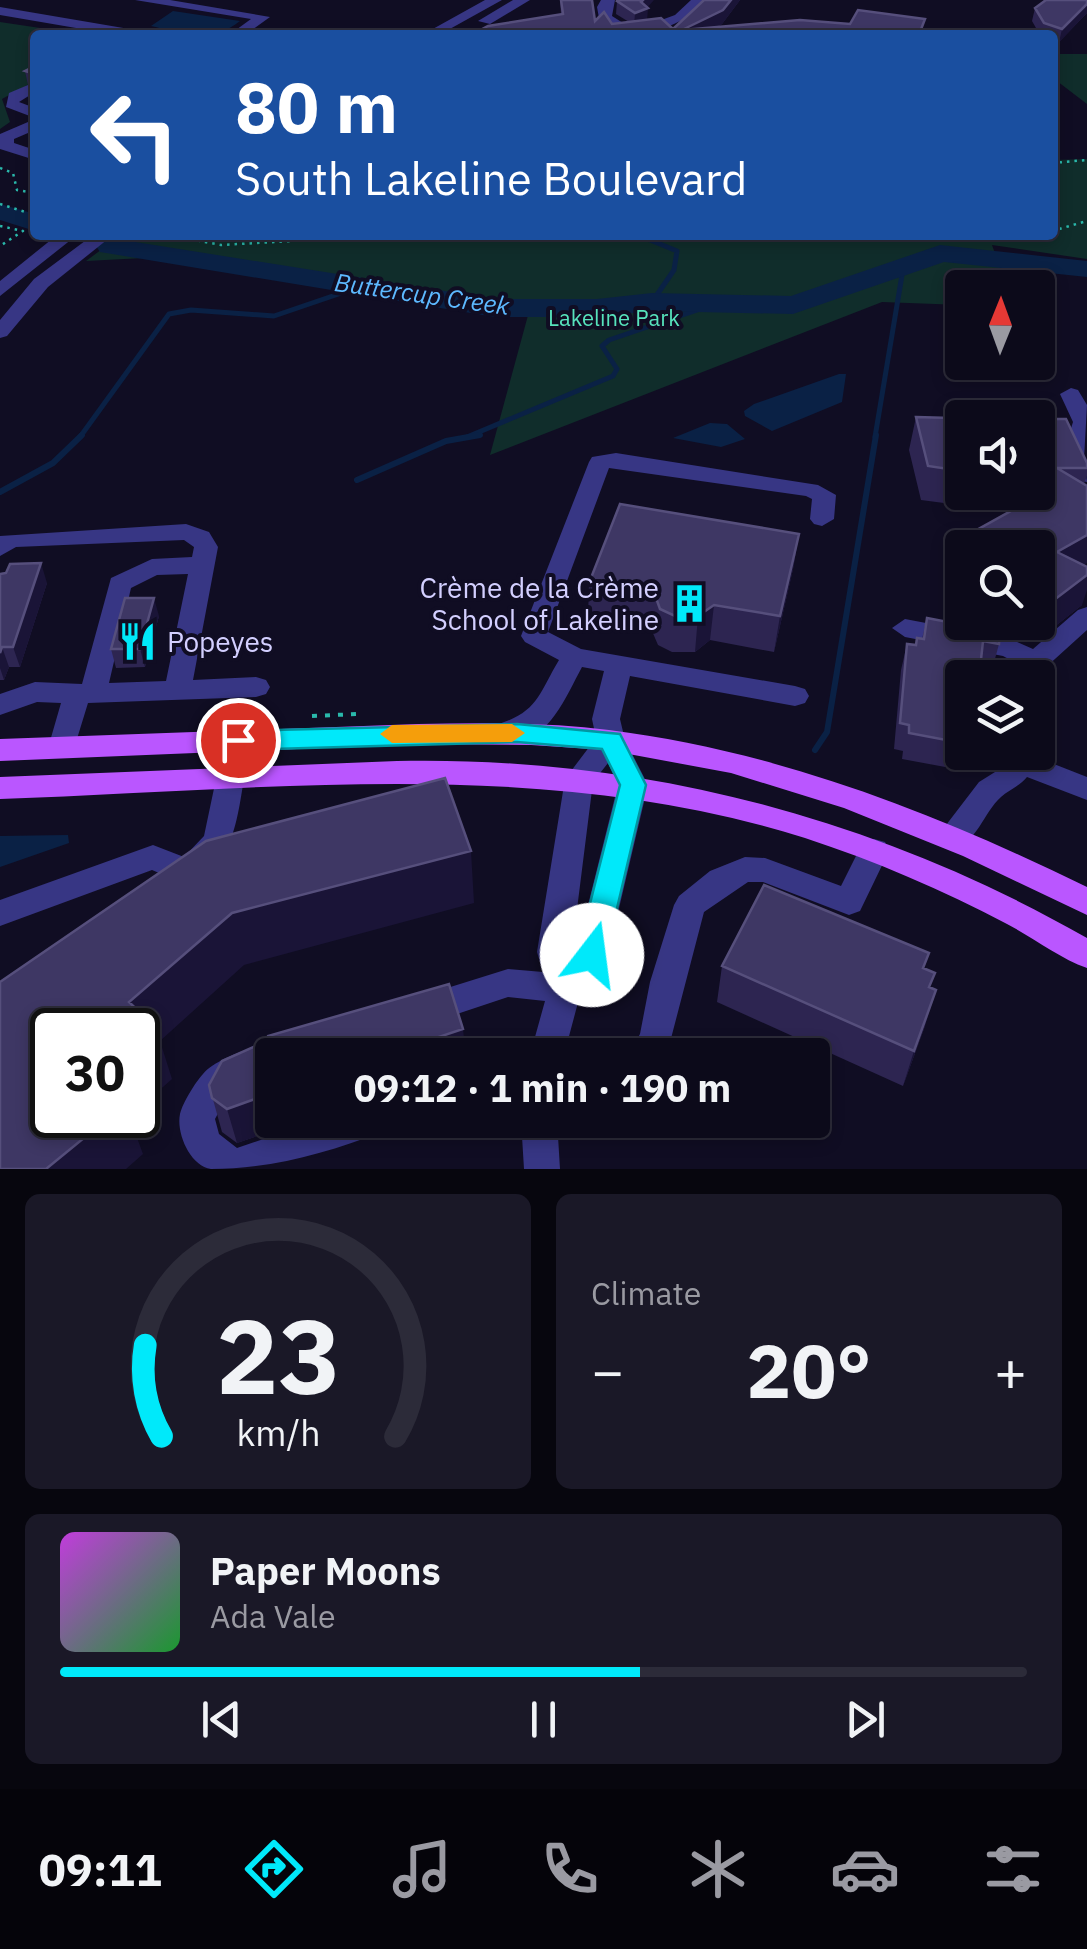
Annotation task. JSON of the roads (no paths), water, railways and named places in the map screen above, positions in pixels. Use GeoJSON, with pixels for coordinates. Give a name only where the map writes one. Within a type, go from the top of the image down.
{"type":"FeatureCollection","features":[{"type":"Feature","properties":{"kind":"main road"},"geometry":{"type":"LineString","coordinates":[[0,750],[501,733],[610,740],[778,777],[954,837],[1087,902]]}},
{"type":"Feature","properties":{"kind":"main road"},"geometry":{"type":"LineString","coordinates":[[0,788],[387,773],[506,773],[633,785],[767,816],[874,851],[996,904],[1087,954]]}},
{"type":"Feature","properties":{"kind":"street"},"geometry":{"type":"LineString","coordinates":[[142,0],[263,17],[244,30]]}},
{"type":"Feature","properties":{"kind":"street"},"geometry":{"type":"LineString","coordinates":[[241,14],[262,0]]}},
{"type":"Feature","properties":{"kind":"street"},"geometry":{"type":"LineString","coordinates":[[438,30],[495,0]]}},
{"type":"Feature","properties":{"kind":"street"},"geometry":{"type":"LineString","coordinates":[[467,30],[523,0]]}},
{"type":"Feature","properties":{"kind":"street"},"geometry":{"type":"LineString","coordinates":[[608,0],[604,7],[606,18],[622,30]]}},
{"type":"Feature","properties":{"kind":"street"},"geometry":{"type":"LineString","coordinates":[[640,30],[680,18],[699,0]]}},
{"type":"Feature","properties":{"kind":"street"},"geometry":{"type":"LineString","coordinates":[[140,30],[173,4]]}},
{"type":"Feature","properties":{"kind":"street"},"geometry":{"type":"LineString","coordinates":[[0,11],[112,30]]}},
{"type":"Feature","properties":{"kind":"street"},"geometry":{"type":"LineString","coordinates":[[30,88],[14,96],[11,104],[30,120]]}},
{"type":"Feature","properties":{"kind":"street"},"geometry":{"type":"LineString","coordinates":[[30,125],[6,137],[6,146],[30,153]]}},
{"type":"Feature","properties":{"kind":"street"},"geometry":{"type":"LineString","coordinates":[[0,290],[62,240]]}},
{"type":"Feature","properties":{"kind":"street"},"geometry":{"type":"LineString","coordinates":[[1,328],[41,283],[97,240]]}},
{"type":"Feature","properties":{"kind":"street"},"geometry":{"type":"LineString","coordinates":[[1071,394],[1084,422],[1084,437],[1072,460],[1087,476]]}},
{"type":"Feature","properties":{"kind":"street"},"geometry":{"type":"LineString","coordinates":[[1055,427],[1084,437]]}},
{"type":"Feature","properties":{"kind":"street"},"geometry":{"type":"LineString","coordinates":[[794,696],[575,657],[534,636],[600,462],[616,460],[810,490],[824,495],[822,519]]}},
{"type":"Feature","properties":{"kind":"street"},"geometry":{"type":"LineString","coordinates":[[0,548],[10,540],[186,532],[201,537],[206,547],[178,690]]}},
{"type":"Feature","properties":{"kind":"street"},"geometry":{"type":"LineString","coordinates":[[62,748],[85,694],[120,584],[152,567],[203,564]]}},
{"type":"Feature","properties":{"kind":"street"},"geometry":{"type":"LineString","coordinates":[[1041,660],[1087,616]]}},
{"type":"Feature","properties":{"kind":"street"},"geometry":{"type":"LineString","coordinates":[[905,628],[1010,648],[1021,660]]}},
{"type":"Feature","properties":{"kind":"street"},"geometry":{"type":"LineString","coordinates":[[501,733],[535,725],[575,657]]}},
{"type":"Feature","properties":{"kind":"street"},"geometry":{"type":"LineString","coordinates":[[552,1038],[565,989],[592,955],[633,785],[610,740],[606,719],[620,662]]}},
{"type":"Feature","properties":{"kind":"street"},"geometry":{"type":"LineString","coordinates":[[0,705],[35,692],[85,694],[256,687]]}},
{"type":"Feature","properties":{"kind":"street"},"geometry":{"type":"LineString","coordinates":[[565,989],[553,952],[579,779],[610,740]]}},
{"type":"Feature","properties":{"kind":"street"},"geometry":{"type":"LineString","coordinates":[[954,837],[972,808],[1016,770]]}},
{"type":"Feature","properties":{"kind":"street"},"geometry":{"type":"LineString","coordinates":[[1048,770],[1087,789]]}},
{"type":"Feature","properties":{"kind":"street"},"geometry":{"type":"LineString","coordinates":[[153,894],[218,840],[230,780]]}},
{"type":"Feature","properties":{"kind":"street"},"geometry":{"type":"LineString","coordinates":[[656,1038],[667,982],[690,905],[721,880],[746,869],[765,870],[849,902],[874,851]]}},
{"type":"Feature","properties":{"kind":"street"},"geometry":{"type":"LineString","coordinates":[[0,912],[153,857],[183,871]]}},
{"type":"Feature","properties":{"kind":"street"},"geometry":{"type":"LineString","coordinates":[[384,1022],[508,983],[565,989]]}},
{"type":"Feature","properties":{"kind":"street"},"geometry":{"type":"LineString","coordinates":[[255,1066],[218,1082],[197,1116],[203,1144],[234,1167],[317,1138]]}},
{"type":"Feature","properties":{"kind":"street"},"geometry":{"type":"LineString","coordinates":[[540,1138],[542,1169]]}},
{"type":"Feature","properties":{"kind":"water"},"geometry":{"type":"Polygon","coordinates":[[[173,11],[240,21],[224,30],[169,30],[151,26],[173,11]]]}},
{"type":"Feature","properties":{"kind":"water"},"geometry":{"type":"Polygon","coordinates":[[[846,374],[842,402],[772,431],[745,416],[744,411],[754,404],[846,374]]]}},
{"type":"Feature","properties":{"kind":"water"},"geometry":{"type":"Polygon","coordinates":[[[710,423],[727,424],[745,439],[721,447],[673,438],[710,423]]]}},
{"type":"Feature","properties":{"kind":"water"},"geometry":{"type":"Polygon","coordinates":[[[68,835],[69,843],[0,867],[0,836],[68,835]]]}},
{"type":"Feature","properties":{"kind":"waterway","name":"Buttercup Creek"},"geometry":{"type":"LineString","coordinates":[[0,212],[30,221]]}},
{"type":"Feature","properties":{"kind":"waterway"},"geometry":{"type":"LineString","coordinates":[[650,240],[677,251],[674,270],[652,302]]}},
{"type":"Feature","properties":{"kind":"waterway","name":"Buttercup Creek"},"geometry":{"type":"LineString","coordinates":[[110,246],[495,308],[597,308],[652,302],[793,305],[915,266],[940,253],[1087,269]]}},
{"type":"Feature","properties":{"kind":"waterway"},"geometry":{"type":"LineString","coordinates":[[875,437],[903,269]]}},
{"type":"Feature","properties":{"kind":"waterway"},"geometry":{"type":"LineString","coordinates":[[80,437],[169,314],[191,310],[274,316],[359,287]]}},
{"type":"Feature","properties":{"kind":"waterway"},"geometry":{"type":"LineString","coordinates":[[467,437],[613,376],[617,369],[602,346],[609,340],[715,304]]}},
{"type":"Feature","properties":{"kind":"waterway"},"geometry":{"type":"LineString","coordinates":[[357,480],[446,441],[480,435]]}},
{"type":"Feature","properties":{"kind":"waterway"},"geometry":{"type":"LineString","coordinates":[[815,750],[827,732],[876,435]]}},
{"type":"Feature","properties":{"kind":"waterway"},"geometry":{"type":"LineString","coordinates":[[0,492],[53,463],[80,437]]}},
{"type":"Feature","properties":{"kind":"place","name":"Crème de la Crème School of Lakeline"},"geometry":{"type":"Point","coordinates":[689,604]}},
{"type":"Feature","properties":{"kind":"place","name":"Popeyes"},"geometry":{"type":"Point","coordinates":[137,642]}},
{"type":"Feature","properties":{"kind":"park label","name":"Lakeline Park"},"geometry":{"type":"Point","coordinates":[614,318]}}]}
